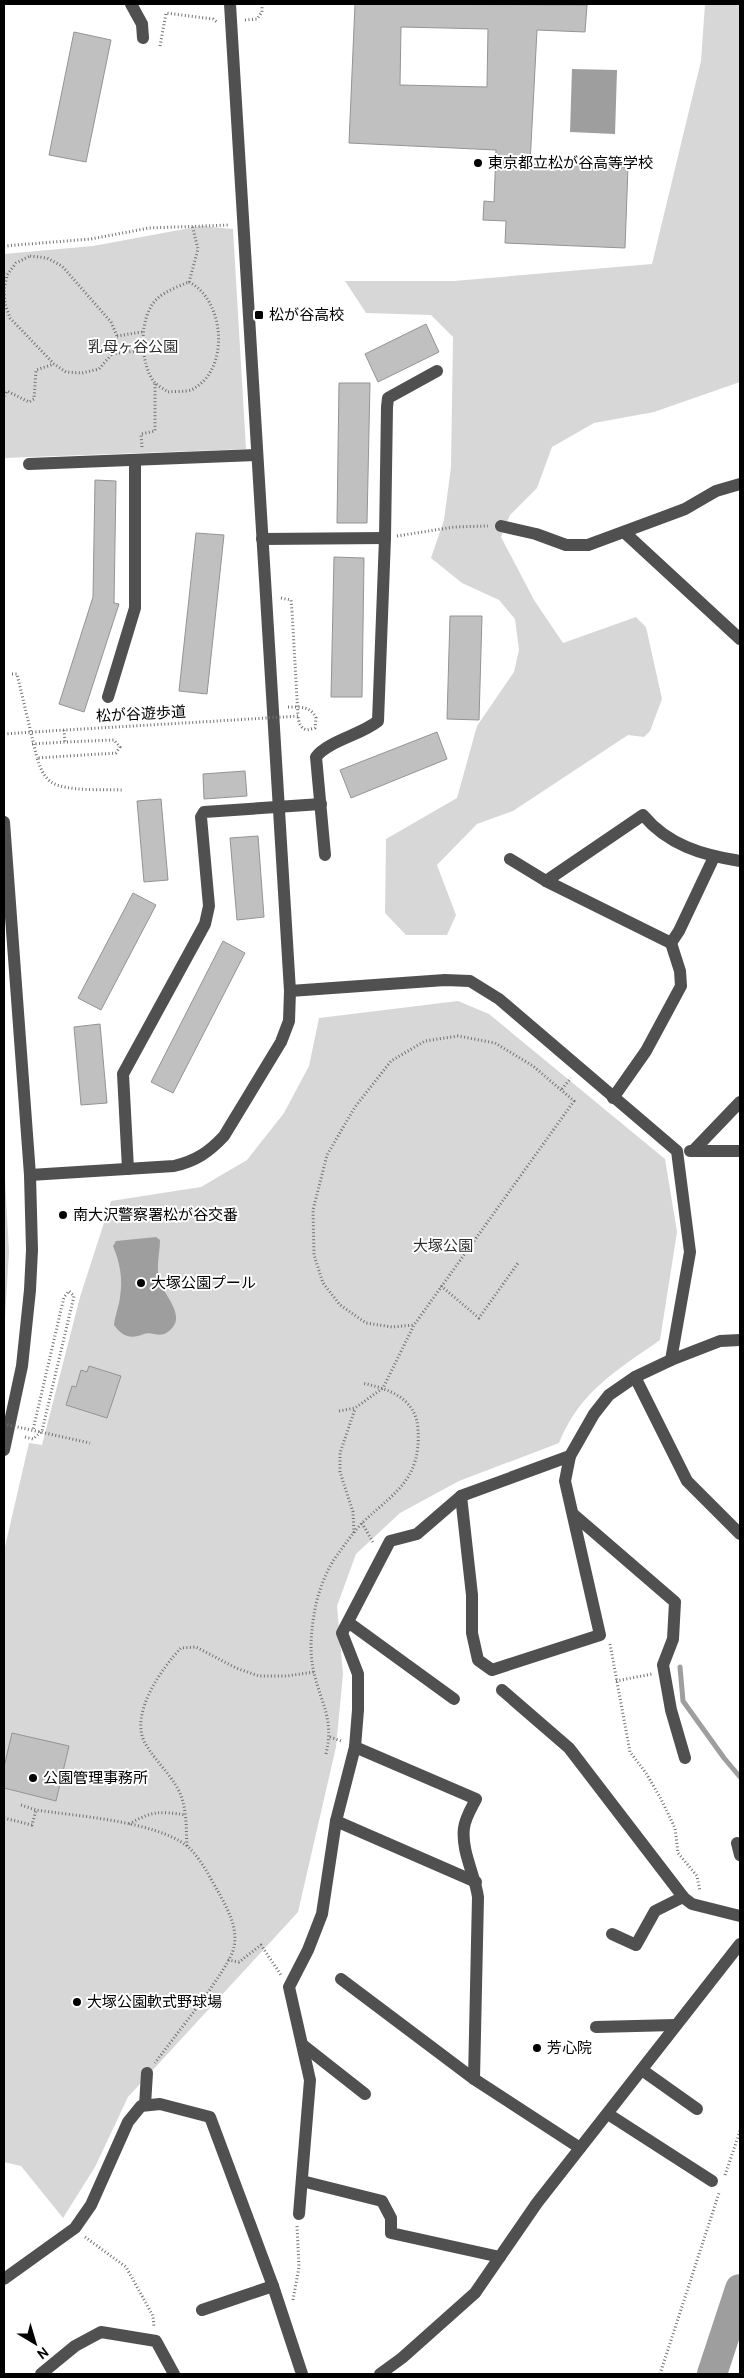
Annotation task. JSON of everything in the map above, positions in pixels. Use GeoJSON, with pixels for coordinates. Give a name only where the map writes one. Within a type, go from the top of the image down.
{"type":"FeatureCollection","features":[{"type":"Feature","properties":{"kind":"street"},"geometry":{"type":"LineString","coordinates":[[131,4],[142,24],[143,38]]}},
{"type":"Feature","properties":{"kind":"street"},"geometry":{"type":"LineString","coordinates":[[30,1175],[174,1166],[196,1160],[212,1149],[224,1136],[282,1042],[289,1021],[290,991],[280,807],[230,4]]}},
{"type":"Feature","properties":{"kind":"street"},"geometry":{"type":"LineString","coordinates":[[325,855],[316,758],[322,750],[366,730],[378,721],[385,538],[386,407],[388,398],[437,371]]}},
{"type":"Feature","properties":{"kind":"street"},"geometry":{"type":"LineString","coordinates":[[29,464],[257,455]]}},
{"type":"Feature","properties":{"kind":"street"},"geometry":{"type":"LineString","coordinates":[[108,697],[135,608],[139,460]]}},
{"type":"Feature","properties":{"kind":"street"},"geometry":{"type":"LineString","coordinates":[[501,526],[536,534],[566,545],[588,545],[685,509],[716,491],[740,484]]}},
{"type":"Feature","properties":{"kind":"street"},"geometry":{"type":"LineString","coordinates":[[624,532],[740,639]]}},
{"type":"Feature","properties":{"kind":"street"},"geometry":{"type":"LineString","coordinates":[[262,539],[385,538]]}},
{"type":"Feature","properties":{"kind":"street"},"geometry":{"type":"LineString","coordinates":[[128,1169],[122,1074],[205,924],[209,906],[201,817],[204,812],[321,804]]}},
{"type":"Feature","properties":{"kind":"street"},"geometry":{"type":"LineString","coordinates":[[546,881],[643,815],[657,831],[677,843],[714,857],[740,862]]}},
{"type":"Feature","properties":{"kind":"street"},"geometry":{"type":"LineString","coordinates":[[4,822],[8,938],[30,1175],[32,1250],[27,1331],[4,1450]]}},
{"type":"Feature","properties":{"kind":"street"},"geometry":{"type":"LineString","coordinates":[[671,943],[679,931],[714,857]]}},
{"type":"Feature","properties":{"kind":"street"},"geometry":{"type":"LineString","coordinates":[[510,859],[546,881],[671,943],[680,971],[681,986],[646,1051],[613,1098]]}},
{"type":"Feature","properties":{"kind":"street"},"geometry":{"type":"LineString","coordinates":[[290,991],[445,980],[470,981],[499,1000],[677,1151],[740,1151]]}},
{"type":"Feature","properties":{"kind":"street"},"geometry":{"type":"LineString","coordinates":[[693,1151],[740,1102]]}},
{"type":"Feature","properties":{"kind":"street"},"geometry":{"type":"LineString","coordinates":[[672,1360],[690,1252],[677,1151]]}},
{"type":"Feature","properties":{"kind":"street"},"geometry":{"type":"LineString","coordinates":[[461,1496],[472,1594],[472,1633],[478,1660],[492,1670],[600,1635],[565,1481],[570,1456],[594,1414],[610,1395],[635,1377],[720,1341],[740,1340]]}},
{"type":"Feature","properties":{"kind":"street"},"geometry":{"type":"LineString","coordinates":[[635,1377],[687,1481],[740,1534]]}},
{"type":"Feature","properties":{"kind":"street"},"geometry":{"type":"LineString","coordinates":[[299,2214],[310,2080],[304,2046],[289,1988],[308,1950],[322,1914],[336,1821],[355,1747],[358,1674],[342,1633],[390,1541],[417,1534],[461,1496],[570,1456]]}},
{"type":"Feature","properties":{"kind":"street"},"geometry":{"type":"LineString","coordinates":[[573,1514],[675,1602],[673,1639],[663,1665],[671,1710],[685,1758]]}},
{"type":"Feature","properties":{"kind":"street"},"geometry":{"type":"LineString","coordinates":[[348,1622],[454,1699]]}},
{"type":"Feature","properties":{"kind":"street"},"geometry":{"type":"LineString","coordinates":[[502,1690],[569,1748],[683,1897],[692,1904],[740,1916]]}},
{"type":"Feature","properties":{"kind":"street"},"geometry":{"type":"LineString","coordinates":[[355,1747],[476,1799],[464,1828],[468,1862],[476,1882],[478,1897],[474,2079]]}},
{"type":"Feature","properties":{"kind":"street"},"geometry":{"type":"LineString","coordinates":[[336,1821],[476,1882]]}},
{"type":"Feature","properties":{"kind":"street"},"geometry":{"type":"LineString","coordinates":[[612,1934],[636,1945],[655,1911],[683,1897]]}},
{"type":"Feature","properties":{"kind":"street"},"geometry":{"type":"LineString","coordinates":[[380,2374],[461,2308],[475,2293],[580,2148],[740,1944]]}},
{"type":"Feature","properties":{"kind":"street"},"geometry":{"type":"LineString","coordinates":[[341,1979],[474,2079],[580,2148]]}},
{"type":"Feature","properties":{"kind":"street"},"geometry":{"type":"LineString","coordinates":[[596,2027],[675,2025]]}},
{"type":"Feature","properties":{"kind":"street"},"geometry":{"type":"LineString","coordinates":[[304,2046],[365,2094]]}},
{"type":"Feature","properties":{"kind":"street"},"geometry":{"type":"LineString","coordinates":[[642,2070],[697,2109]]}},
{"type":"Feature","properties":{"kind":"street"},"geometry":{"type":"LineString","coordinates":[[4,2279],[75,2228],[92,2205],[128,2122],[144,2105],[147,2073]]}},
{"type":"Feature","properties":{"kind":"street"},"geometry":{"type":"LineString","coordinates":[[144,2105],[160,2104],[210,2117],[273,2286],[302,2374]]}},
{"type":"Feature","properties":{"kind":"street"},"geometry":{"type":"LineString","coordinates":[[608,2114],[712,2181]]}},
{"type":"Feature","properties":{"kind":"street"},"geometry":{"type":"LineString","coordinates":[[302,2181],[382,2201],[391,2218],[391,2233],[500,2257]]}},
{"type":"Feature","properties":{"kind":"street"},"geometry":{"type":"LineString","coordinates":[[202,2310],[273,2286]]}},
{"type":"Feature","properties":{"kind":"street"},"geometry":{"type":"LineString","coordinates":[[42,2374],[75,2346],[101,2332],[156,2342],[174,2374]]}},
{"type":"Feature","properties":{"kind":"path"},"geometry":{"type":"LineString","coordinates":[[245,20],[258,19],[262,12],[262,4]]}},
{"type":"Feature","properties":{"kind":"path"},"geometry":{"type":"LineString","coordinates":[[160,46],[166,13],[213,20]]}},
{"type":"Feature","properties":{"kind":"path"},"geometry":{"type":"LineString","coordinates":[[139,460],[141,434],[154,432],[155,383],[150,373],[144,350],[142,332],[146,314],[157,298],[189,282],[198,249],[192,225]]}},
{"type":"Feature","properties":{"kind":"path"},"geometry":{"type":"LineString","coordinates":[[4,246],[92,239],[149,228],[233,225]]}},
{"type":"Feature","properties":{"kind":"path"},"geometry":{"type":"LineString","coordinates":[[30,256],[47,258],[62,266],[112,322],[117,336],[112,354],[99,368],[82,373],[66,372],[54,364],[10,318],[5,304],[4,289],[7,275],[16,264],[30,256]]}},
{"type":"Feature","properties":{"kind":"path"},"geometry":{"type":"LineString","coordinates":[[155,383],[168,392],[190,390],[205,379],[216,360],[219,339],[215,313],[199,287],[189,282]]}},
{"type":"Feature","properties":{"kind":"path"},"geometry":{"type":"LineString","coordinates":[[117,336],[142,332]]}},
{"type":"Feature","properties":{"kind":"path"},"geometry":{"type":"LineString","coordinates":[[112,354],[144,350]]}},
{"type":"Feature","properties":{"kind":"path"},"geometry":{"type":"LineString","coordinates":[[4,396],[7,390],[29,402],[34,399],[36,370],[54,364]]}},
{"type":"Feature","properties":{"kind":"path"},"geometry":{"type":"LineString","coordinates":[[385,538],[454,527],[501,526]]}},
{"type":"Feature","properties":{"kind":"path"},"geometry":{"type":"LineString","coordinates":[[281,598],[291,600],[292,611],[298,716],[299,724],[303,729],[315,728],[316,718],[312,712],[303,707],[288,707]]}},
{"type":"Feature","properties":{"kind":"path"},"geometry":{"type":"LineString","coordinates":[[12,674],[17,674],[32,744],[41,771],[52,782],[66,787],[122,790]]}},
{"type":"Feature","properties":{"kind":"path","name":"松が谷遊歩道"},"geometry":{"type":"LineString","coordinates":[[4,734],[298,716]]}},
{"type":"Feature","properties":{"kind":"path"},"geometry":{"type":"LineString","coordinates":[[64,730],[65,742]]}},
{"type":"Feature","properties":{"kind":"path"},"geometry":{"type":"LineString","coordinates":[[32,744],[114,740],[120,747],[116,753],[37,758]]}},
{"type":"Feature","properties":{"kind":"path"},"geometry":{"type":"LineString","coordinates":[[339,1411],[355,1408],[383,1388],[414,1325],[574,1101],[534,1066],[495,1043],[458,1036],[425,1040],[391,1061],[355,1107],[327,1155],[313,1210],[314,1255],[322,1283],[340,1305],[366,1322],[392,1326],[414,1325]]}},
{"type":"Feature","properties":{"kind":"path"},"geometry":{"type":"LineString","coordinates":[[441,1286],[479,1318],[518,1263]]}},
{"type":"Feature","properties":{"kind":"path"},"geometry":{"type":"LineString","coordinates":[[25,1438],[33,1439],[38,1437],[42,1431],[74,1296],[69,1291],[64,1297],[33,1430]]}},
{"type":"Feature","properties":{"kind":"path"},"geometry":{"type":"LineString","coordinates":[[326,1754],[330,1737],[330,1721],[314,1672],[311,1641],[315,1607],[324,1581],[336,1556],[362,1523],[398,1491],[414,1468],[419,1448],[417,1423],[412,1407],[402,1397],[383,1388],[362,1383]]}},
{"type":"Feature","properties":{"kind":"path"},"geometry":{"type":"LineString","coordinates":[[354,1533],[353,1512],[344,1488],[340,1453],[355,1408]]}},
{"type":"Feature","properties":{"kind":"path"},"geometry":{"type":"LineString","coordinates":[[4,1424],[90,1444]]}},
{"type":"Feature","properties":{"kind":"path"},"geometry":{"type":"LineString","coordinates":[[362,1523],[381,1558]]}},
{"type":"Feature","properties":{"kind":"path"},"geometry":{"type":"LineString","coordinates":[[600,1635],[610,1644],[630,1752],[646,1773],[661,1799],[675,1828],[678,1853],[697,1876],[701,1894]]}},
{"type":"Feature","properties":{"kind":"path"},"geometry":{"type":"LineString","coordinates":[[187,1847],[186,1815],[180,1793],[166,1770],[143,1741],[140,1724],[148,1696],[167,1662],[181,1648],[196,1647],[236,1668],[259,1676],[287,1676],[314,1672]]}},
{"type":"Feature","properties":{"kind":"path"},"geometry":{"type":"LineString","coordinates":[[616,1681],[664,1672]]}},
{"type":"Feature","properties":{"kind":"path"},"geometry":{"type":"LineString","coordinates":[[21,1805],[36,1810],[150,1829],[187,1847],[207,1872],[234,1925],[234,1948],[228,1960],[147,2073]]}},
{"type":"Feature","properties":{"kind":"path"},"geometry":{"type":"LineString","coordinates":[[4,1818],[32,1824],[36,1810]]}},
{"type":"Feature","properties":{"kind":"path"},"geometry":{"type":"LineString","coordinates":[[128,1825],[147,1814],[164,1812],[186,1815]]}},
{"type":"Feature","properties":{"kind":"path"},"geometry":{"type":"LineString","coordinates":[[228,1960],[239,1962],[261,1945],[289,1988]]}},
{"type":"Feature","properties":{"kind":"path"},"geometry":{"type":"LineString","coordinates":[[660,2374],[740,2131]]}},
{"type":"Feature","properties":{"kind":"path"},"geometry":{"type":"LineString","coordinates":[[286,2324],[292,2307],[299,2267],[297,2221],[299,2214]]}},
{"type":"Feature","properties":{"kind":"path"},"geometry":{"type":"LineString","coordinates":[[75,2228],[126,2266],[153,2316],[156,2342]]}},
{"type":"Feature","properties":{"kind":"green space"},"geometry":{"type":"Polygon","coordinates":[[[705,4],[740,4],[740,382],[654,412],[594,423],[552,447],[537,488],[510,515],[501,537],[534,600],[563,643],[636,617],[646,627],[662,699],[650,731],[644,737],[628,735],[513,811],[477,824],[437,865],[456,915],[447,935],[406,935],[385,913],[386,839],[457,798],[477,726],[514,672],[519,650],[515,619],[499,600],[462,583],[431,558],[444,520],[451,467],[453,337],[431,315],[366,313],[345,281],[454,281],[652,264],[701,61],[705,4]]]}},
{"type":"Feature","properties":{"kind":"green space","name":"乳母ヶ谷公園"},"geometry":{"type":"Polygon","coordinates":[[[201,226],[233,229],[246,449],[4,458],[4,254],[93,246],[201,226]]]}},
{"type":"Feature","properties":{"kind":"green space","name":"大塚公園"},"geometry":{"type":"Polygon","coordinates":[[[458,1001],[489,1014],[665,1159],[677,1232],[660,1340],[614,1373],[589,1396],[577,1409],[559,1443],[459,1481],[400,1513],[356,1554],[337,1606],[343,1674],[336,1747],[298,1912],[128,2097],[95,2167],[63,2218],[21,2166],[4,2162],[4,1551],[29,1443],[42,1445],[80,1297],[111,1201],[201,1187],[247,1160],[284,1113],[309,1066],[319,1018],[458,1001]]]}},
{"type":"Feature","properties":{"kind":"green space"},"geometry":{"type":"Polygon","coordinates":[[[4,1161],[9,1252],[4,1334],[4,1161]]]}},
{"type":"Feature","properties":{"kind":"shaded area"},"geometry":{"type":"Polygon","coordinates":[[[572,69],[617,70],[615,134],[570,132],[572,69]]]}},
{"type":"Feature","properties":{"kind":"shaded area","name":"大塚公園プール"},"geometry":{"type":"Polygon","coordinates":[[[156,1237],[160,1240],[159,1279],[173,1305],[176,1319],[174,1325],[166,1333],[159,1335],[147,1333],[130,1337],[120,1332],[114,1325],[121,1277],[113,1246],[116,1241],[156,1237]]]}},
{"type":"Feature","properties":{"kind":"building"},"geometry":{"type":"Polygon","coordinates":[[[355,4],[587,5],[585,32],[537,30],[530,164],[628,167],[625,248],[505,243],[506,221],[483,220],[484,201],[494,202],[496,150],[349,143],[355,4]],[[401,27],[400,85],[487,87],[488,29],[401,27]]]}},
{"type":"Feature","properties":{"kind":"building"},"geometry":{"type":"Polygon","coordinates":[[[74,32],[111,40],[86,162],[49,155],[74,32]]]}},
{"type":"Feature","properties":{"kind":"building"},"geometry":{"type":"Polygon","coordinates":[[[426,324],[439,352],[378,382],[365,354],[426,324]]]}},
{"type":"Feature","properties":{"kind":"building"},"geometry":{"type":"Polygon","coordinates":[[[339,383],[370,383],[367,523],[337,523],[339,383]]]}},
{"type":"Feature","properties":{"kind":"building"},"geometry":{"type":"Polygon","coordinates":[[[95,480],[116,481],[114,603],[119,604],[84,712],[59,704],[93,597],[95,480]]]}},
{"type":"Feature","properties":{"kind":"building"},"geometry":{"type":"Polygon","coordinates":[[[196,533],[224,535],[207,694],[179,691],[196,533]]]}},
{"type":"Feature","properties":{"kind":"building"},"geometry":{"type":"Polygon","coordinates":[[[334,557],[364,558],[362,697],[331,697],[334,557]]]}},
{"type":"Feature","properties":{"kind":"building"},"geometry":{"type":"Polygon","coordinates":[[[450,616],[482,616],[479,720],[447,719],[450,616]]]}},
{"type":"Feature","properties":{"kind":"building"},"geometry":{"type":"Polygon","coordinates":[[[437,732],[447,759],[351,798],[340,770],[437,732]]]}},
{"type":"Feature","properties":{"kind":"building"},"geometry":{"type":"Polygon","coordinates":[[[245,771],[247,796],[204,799],[203,774],[245,771]]]}},
{"type":"Feature","properties":{"kind":"building"},"geometry":{"type":"Polygon","coordinates":[[[161,799],[168,880],[144,882],[137,801],[161,799]]]}},
{"type":"Feature","properties":{"kind":"building"},"geometry":{"type":"Polygon","coordinates":[[[258,836],[264,917],[237,920],[230,838],[258,836]]]}},
{"type":"Feature","properties":{"kind":"building"},"geometry":{"type":"Polygon","coordinates":[[[133,893],[156,905],[101,1010],[78,998],[133,893]]]}},
{"type":"Feature","properties":{"kind":"building"},"geometry":{"type":"Polygon","coordinates":[[[223,941],[245,953],[173,1093],[151,1082],[223,941]]]}},
{"type":"Feature","properties":{"kind":"building"},"geometry":{"type":"Polygon","coordinates":[[[100,1024],[107,1103],[81,1105],[74,1027],[100,1024]]]}},
{"type":"Feature","properties":{"kind":"building"},"geometry":{"type":"Polygon","coordinates":[[[89,1366],[121,1376],[107,1418],[66,1405],[72,1386],[76,1387],[81,1370],[87,1372],[89,1366]]]}},
{"type":"Feature","properties":{"kind":"building","name":"公園管理事務所"},"geometry":{"type":"Polygon","coordinates":[[[12,1733],[69,1746],[56,1801],[4,1788],[4,1767],[12,1733]]]}},
{"type":"Feature","properties":{"kind":"waterway"},"geometry":{"type":"LineString","coordinates":[[680,1667],[683,1701],[740,1777]]}},
{"type":"Feature","properties":{"kind":"waterway"},"geometry":{"type":"LineString","coordinates":[[712,2374],[740,2289]]}},
{"type":"Feature","properties":{"kind":"place","name":"東京都立松が谷高等学校"},"geometry":{"type":"Point","coordinates":[478,163]}},
{"type":"Feature","properties":{"kind":"place","name":"松が谷高校"},"geometry":{"type":"Point","coordinates":[259,315]}},
{"type":"Feature","properties":{"kind":"place","name":"南大沢警察署松が谷交番"},"geometry":{"type":"Point","coordinates":[63,1215]}},
{"type":"Feature","properties":{"kind":"place","name":"大塚公園プール"},"geometry":{"type":"Point","coordinates":[141,1283]}},
{"type":"Feature","properties":{"kind":"place","name":"公園管理事務所"},"geometry":{"type":"Point","coordinates":[33,1778]}},
{"type":"Feature","properties":{"kind":"place","name":"大塚公園軟式野球場"},"geometry":{"type":"Point","coordinates":[77,2002]}},
{"type":"Feature","properties":{"kind":"place","name":"芳心院"},"geometry":{"type":"Point","coordinates":[537,2048]}}]}
